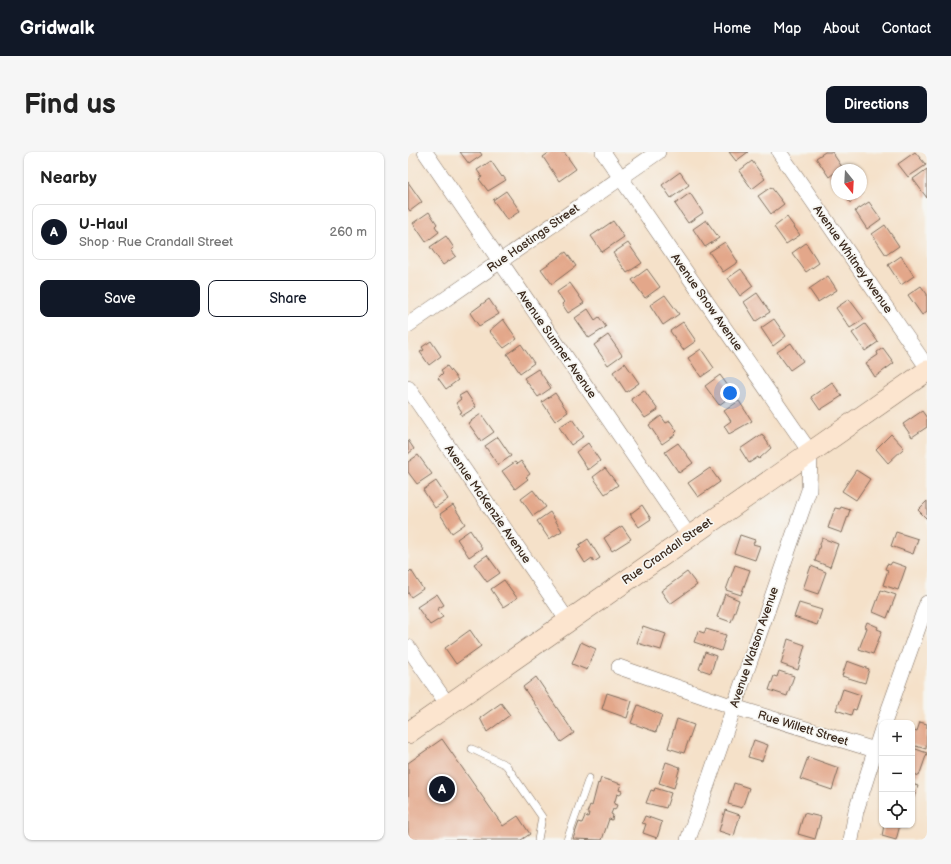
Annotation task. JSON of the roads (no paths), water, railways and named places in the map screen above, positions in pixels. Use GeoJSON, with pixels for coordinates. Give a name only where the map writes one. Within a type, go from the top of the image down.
{"type":"FeatureCollection","features":[{"type":"Feature","properties":{"kind":"street","name":"Avenue Sumner Avenue"},"geometry":{"type":"LineString","coordinates":[[425,152],[689,536]]}},
{"type":"Feature","properties":{"kind":"street","name":"Avenue Snow Avenue"},"geometry":{"type":"LineString","coordinates":[[603,152],[810,452]]}},
{"type":"Feature","properties":{"kind":"street","name":"Rue Hastings Street"},"geometry":{"type":"LineString","coordinates":[[408,325],[658,152]]}},
{"type":"Feature","properties":{"kind":"street","name":"Avenue Whitney Avenue"},"geometry":{"type":"LineString","coordinates":[[779,152],[927,367]]}},
{"type":"Feature","properties":{"kind":"street","name":"Rue Crandall Street"},"geometry":{"type":"LineString","coordinates":[[408,733],[927,371]]}},
{"type":"Feature","properties":{"kind":"street","name":"Avenue McKenzie Avenue"},"geometry":{"type":"LineString","coordinates":[[408,388],[568,621]]}},
{"type":"Feature","properties":{"kind":"street","name":"Avenue Watson Avenue"},"geometry":{"type":"LineString","coordinates":[[688,840],[809,490],[810,452]]}},
{"type":"Feature","properties":{"kind":"street"},"geometry":{"type":"LineString","coordinates":[[885,720],[927,603]]}},
{"type":"Feature","properties":{"kind":"street"},"geometry":{"type":"LineString","coordinates":[[408,647],[448,705]]}},
{"type":"Feature","properties":{"kind":"street","name":"Rue Willett Street"},"geometry":{"type":"LineString","coordinates":[[619,666],[734,707],[875,750]]}},
{"type":"Feature","properties":{"kind":"street"},"geometry":{"type":"LineString","coordinates":[[851,840],[856,811],[879,738]]}},
{"type":"Feature","properties":{"kind":"lane"},"geometry":{"type":"LineString","coordinates":[[472,749],[506,765],[542,817],[538,840]]}},
{"type":"Feature","properties":{"kind":"lane"},"geometry":{"type":"LineString","coordinates":[[567,840],[589,778]]}},
{"type":"Feature","properties":{"kind":"place","name":"U-Haul"},"geometry":{"type":"Point","coordinates":[442,789]}}]}
